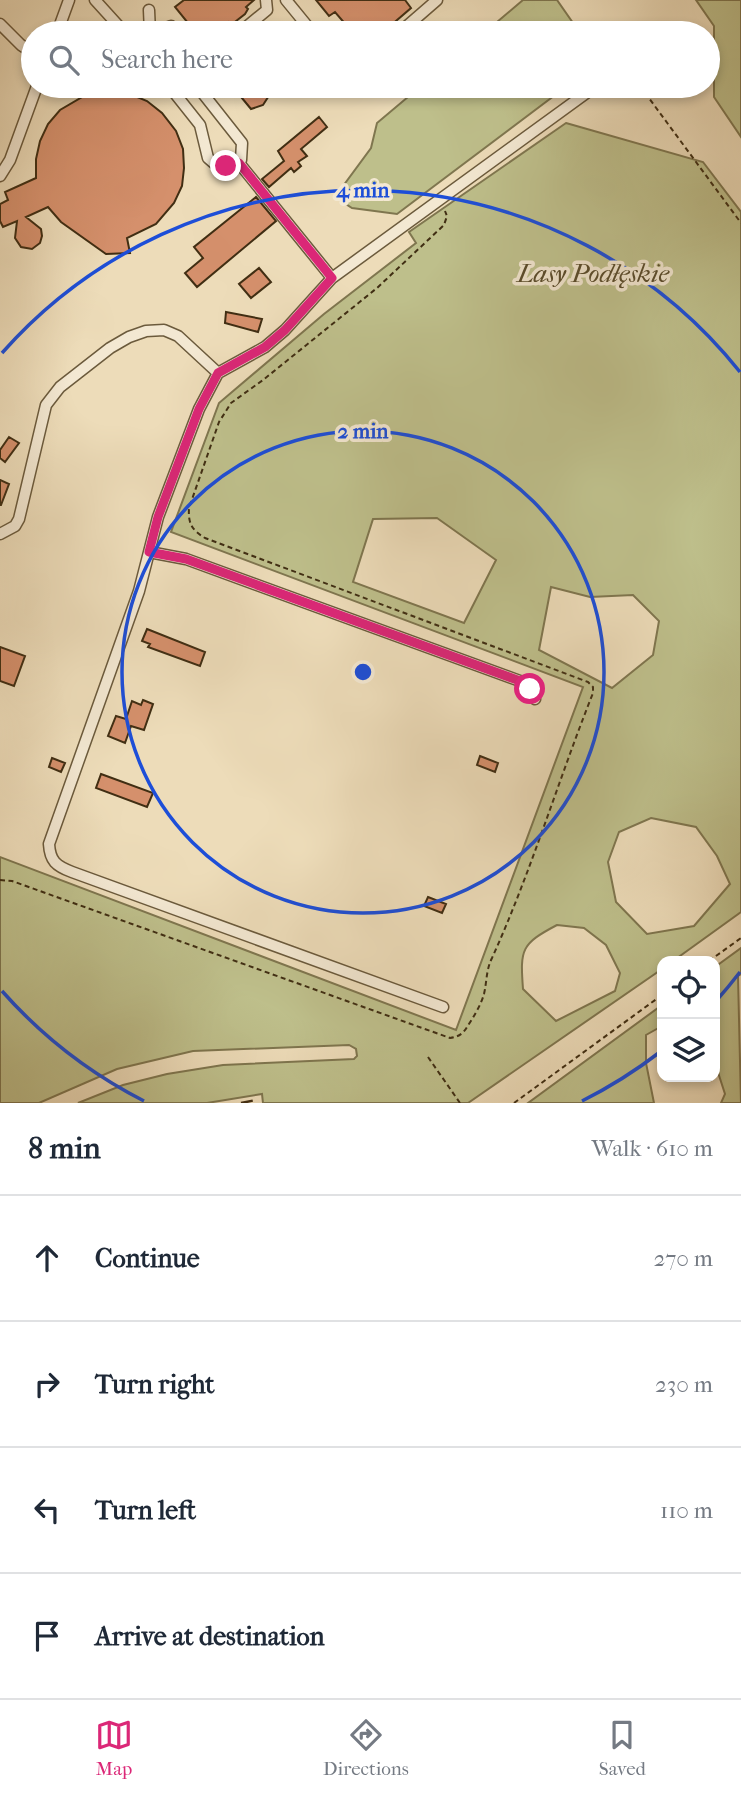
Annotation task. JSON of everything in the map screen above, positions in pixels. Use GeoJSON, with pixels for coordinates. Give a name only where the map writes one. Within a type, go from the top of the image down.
{"type":"FeatureCollection","features":[{"type":"Feature","properties":{"kind":"lane"},"geometry":{"type":"LineString","coordinates":[[61,21],[69,0]]}},
{"type":"Feature","properties":{"kind":"lane"},"geometry":{"type":"LineString","coordinates":[[95,0],[114,21]]}},
{"type":"Feature","properties":{"kind":"lane"},"geometry":{"type":"LineString","coordinates":[[254,21],[267,10],[266,0]]}},
{"type":"Feature","properties":{"kind":"lane"},"geometry":{"type":"LineString","coordinates":[[285,0],[303,21]]}},
{"type":"Feature","properties":{"kind":"lane"},"geometry":{"type":"LineString","coordinates":[[413,21],[438,0]]}},
{"type":"Feature","properties":{"kind":"lane"},"geometry":{"type":"LineString","coordinates":[[149,10],[150,21]]}},
{"type":"Feature","properties":{"kind":"lane"},"geometry":{"type":"LineString","coordinates":[[0,24],[21,45]]}},
{"type":"Feature","properties":{"kind":"lane"},"geometry":{"type":"LineString","coordinates":[[0,176],[10,160],[33,98]]}},
{"type":"Feature","properties":{"kind":"lane"},"geometry":{"type":"LineString","coordinates":[[179,98],[200,125],[208,158],[215,164],[226,166],[239,163]]}},
{"type":"Feature","properties":{"kind":"lane"},"geometry":{"type":"LineString","coordinates":[[206,98],[242,143],[239,163]]}},
{"type":"Feature","properties":{"kind":"lane"},"geometry":{"type":"LineString","coordinates":[[443,1007],[58,867],[50,858],[49,844],[139,592],[158,517],[199,409],[218,373],[265,347],[285,330],[332,278],[580,98]]}},
{"type":"Feature","properties":{"kind":"lane"},"geometry":{"type":"LineString","coordinates":[[239,163],[332,278]]}},
{"type":"Feature","properties":{"kind":"lane"},"geometry":{"type":"LineString","coordinates":[[0,534],[15,526],[19,519],[46,405],[60,387],[110,348],[146,331],[164,330],[178,336],[218,373]]}},
{"type":"Feature","properties":{"kind":"lane"},"geometry":{"type":"LineString","coordinates":[[149,552],[186,559],[520,681],[530,689],[535,699]]}},
{"type":"Feature","properties":{"kind":"path"},"geometry":{"type":"LineString","coordinates":[[649,98],[741,223]]}},
{"type":"Feature","properties":{"kind":"path"},"geometry":{"type":"LineString","coordinates":[[0,880],[3,878],[450,1038],[458,1037],[466,1030],[484,995],[485,975],[528,871],[593,687],[587,682],[205,538],[193,530],[188,520],[189,508],[219,422],[231,402],[263,380],[377,288],[444,225],[447,216],[439,201]]}},
{"type":"Feature","properties":{"kind":"path"},"geometry":{"type":"LineString","coordinates":[[716,956],[741,938]]}},
{"type":"Feature","properties":{"kind":"path"},"geometry":{"type":"LineString","coordinates":[[514,1103],[657,999]]}},
{"type":"Feature","properties":{"kind":"path"},"geometry":{"type":"LineString","coordinates":[[428,1057],[460,1103]]}},
{"type":"Feature","properties":{"kind":"green space"},"geometry":{"type":"Polygon","coordinates":[[[523,0],[557,0],[572,21],[498,21],[523,0]]]}},
{"type":"Feature","properties":{"kind":"green space"},"geometry":{"type":"Polygon","coordinates":[[[696,0],[741,0],[741,137],[715,98],[720,98],[720,21],[711,21],[696,0]]]}},
{"type":"Feature","properties":{"kind":"green space"},"geometry":{"type":"Polygon","coordinates":[[[407,98],[551,98],[397,214],[352,208],[335,197],[371,148],[377,123],[407,98]]]}},
{"type":"Feature","properties":{"kind":"green space","name":"Lasy Podłęskie"},"geometry":{"type":"Polygon","coordinates":[[[566,123],[703,162],[741,212],[741,912],[680,956],[657,956],[657,972],[468,1103],[263,1103],[262,1094],[207,1103],[78,1103],[123,1085],[167,1074],[223,1065],[354,1059],[357,1056],[356,1049],[349,1045],[193,1051],[117,1069],[39,1103],[0,1103],[0,857],[456,1030],[583,687],[171,532],[219,403],[324,314],[416,243],[409,232],[566,123]],[[437,518],[373,519],[353,582],[464,623],[496,560],[437,518]],[[551,587],[539,650],[612,688],[653,655],[659,621],[633,595],[590,597],[551,587]],[[651,818],[619,832],[608,862],[616,902],[647,934],[694,926],[730,884],[717,856],[696,827],[651,818]],[[557,925],[530,943],[525,949],[522,965],[523,989],[556,1021],[615,991],[620,973],[606,945],[584,928],[557,925]]]}},
{"type":"Feature","properties":{"kind":"green space"},"geometry":{"type":"Polygon","coordinates":[[[741,948],[741,974],[738,976],[741,1103],[721,1103],[725,1094],[720,1078],[720,963],[741,948]]]}},
{"type":"Feature","properties":{"kind":"green space"},"geometry":{"type":"Polygon","coordinates":[[[657,1009],[657,1029],[646,1035],[646,1063],[654,1103],[528,1103],[657,1009]]]}},
{"type":"Feature","properties":{"kind":"building"},"geometry":{"type":"Polygon","coordinates":[[[184,0],[254,0],[246,7],[248,9],[245,14],[236,21],[186,21],[175,7],[184,0]]]}},
{"type":"Feature","properties":{"kind":"building"},"geometry":{"type":"Polygon","coordinates":[[[316,0],[405,0],[411,8],[396,21],[343,21],[335,12],[329,16],[316,0]]]}},
{"type":"Feature","properties":{"kind":"building"},"geometry":{"type":"Polygon","coordinates":[[[81,98],[140,98],[162,113],[176,131],[183,149],[182,186],[174,203],[156,224],[127,238],[130,253],[106,254],[61,222],[48,207],[26,217],[41,229],[40,243],[32,249],[21,247],[15,238],[17,221],[3,227],[0,221],[0,204],[8,200],[5,192],[36,178],[40,141],[48,124],[60,110],[81,98]]]}},
{"type":"Feature","properties":{"kind":"building"},"geometry":{"type":"Polygon","coordinates":[[[242,98],[267,98],[263,105],[251,109],[242,98]]]}},
{"type":"Feature","properties":{"kind":"building"},"geometry":{"type":"Polygon","coordinates":[[[319,117],[327,127],[301,149],[307,156],[298,162],[301,166],[294,172],[291,168],[269,187],[262,179],[284,161],[278,151],[319,117]]]}},
{"type":"Feature","properties":{"kind":"building"},"geometry":{"type":"Polygon","coordinates":[[[256,197],[276,221],[197,287],[185,273],[203,258],[194,247],[256,197]]]}},
{"type":"Feature","properties":{"kind":"building"},"geometry":{"type":"Polygon","coordinates":[[[259,268],[271,282],[251,298],[239,284],[259,268]]]}},
{"type":"Feature","properties":{"kind":"building"},"geometry":{"type":"Polygon","coordinates":[[[226,312],[262,319],[258,332],[225,323],[226,312]]]}},
{"type":"Feature","properties":{"kind":"building"},"geometry":{"type":"Polygon","coordinates":[[[9,437],[19,443],[5,462],[0,458],[0,450],[9,437]]]}},
{"type":"Feature","properties":{"kind":"building"},"geometry":{"type":"Polygon","coordinates":[[[0,480],[9,484],[1,505],[0,505],[0,480]]]}},
{"type":"Feature","properties":{"kind":"building"},"geometry":{"type":"Polygon","coordinates":[[[147,629],[205,652],[200,666],[148,647],[150,644],[142,641],[147,629]]]}},
{"type":"Feature","properties":{"kind":"building"},"geometry":{"type":"Polygon","coordinates":[[[0,647],[25,656],[14,686],[0,681],[0,647]]]}},
{"type":"Feature","properties":{"kind":"building"},"geometry":{"type":"Polygon","coordinates":[[[143,700],[153,704],[144,730],[131,726],[125,743],[108,736],[116,716],[126,719],[132,701],[141,705],[143,700]]]}},
{"type":"Feature","properties":{"kind":"building"},"geometry":{"type":"Polygon","coordinates":[[[480,756],[498,763],[495,772],[477,765],[480,756]]]}},
{"type":"Feature","properties":{"kind":"building"},"geometry":{"type":"Polygon","coordinates":[[[52,758],[65,763],[61,772],[49,767],[52,758]]]}},
{"type":"Feature","properties":{"kind":"building"},"geometry":{"type":"Polygon","coordinates":[[[101,774],[153,793],[147,807],[96,788],[101,774]]]}},
{"type":"Feature","properties":{"kind":"building"},"geometry":{"type":"Polygon","coordinates":[[[428,897],[446,904],[442,913],[424,906],[428,897]]]}},
{"type":"Feature","properties":{"kind":"railway"},"geometry":{"type":"LineString","coordinates":[[241,1103],[256,1100]]}},
{"type":"Feature","properties":{"kind":"route"},"geometry":{"type":"LineString","coordinates":[[226,166],[239,163],[332,278],[304,311],[265,347],[218,373],[199,409],[158,517],[149,552],[186,559],[520,681],[530,689]]}}]}
